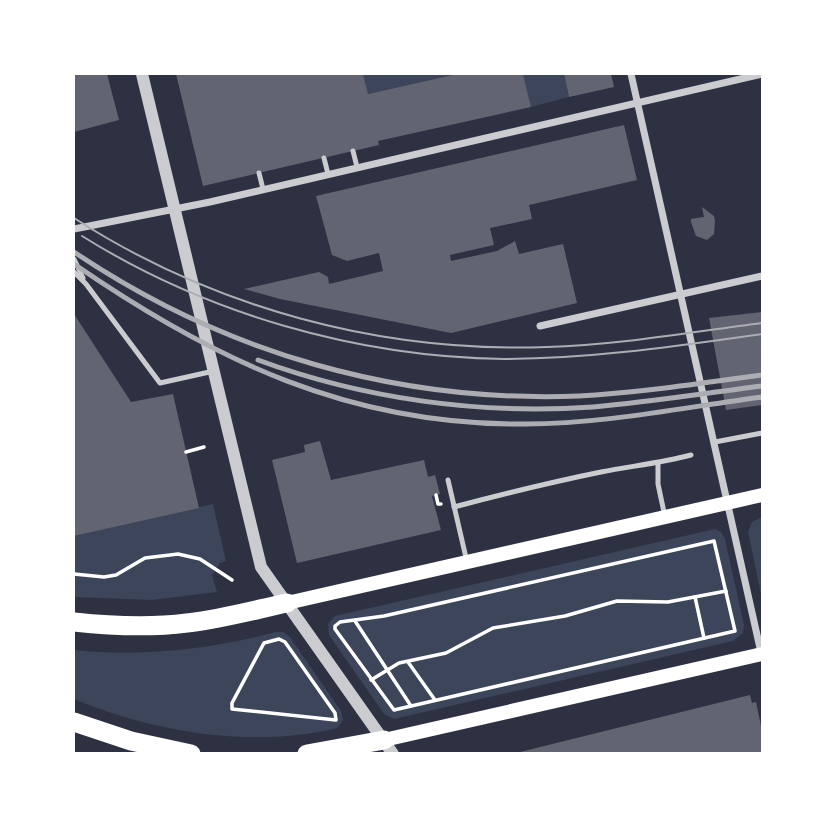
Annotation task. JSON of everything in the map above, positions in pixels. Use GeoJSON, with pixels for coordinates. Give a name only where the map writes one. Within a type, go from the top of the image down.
{"type":"FeatureCollection","features":[{"type":"Feature","properties":{"kind":"highway"},"geometry":{"type":"LineString","coordinates":[[74,622],[132,626],[169,625],[205,621],[287,603]]}},
{"type":"Feature","properties":{"kind":"highway"},"geometry":{"type":"LineString","coordinates":[[74,722],[131,741],[191,754]]}},
{"type":"Feature","properties":{"kind":"highway"},"geometry":{"type":"LineString","coordinates":[[307,754],[388,747]]}},
{"type":"Feature","properties":{"kind":"main road"},"geometry":{"type":"LineString","coordinates":[[287,603],[762,495]]}},
{"type":"Feature","properties":{"kind":"main road"},"geometry":{"type":"LineString","coordinates":[[388,747],[762,655]]}},
{"type":"Feature","properties":{"kind":"street"},"geometry":{"type":"LineString","coordinates":[[142,74],[261,567],[388,747]]}},
{"type":"Feature","properties":{"kind":"street"},"geometry":{"type":"LineString","coordinates":[[631,74],[762,655]]}},
{"type":"Feature","properties":{"kind":"street"},"geometry":{"type":"LineString","coordinates":[[74,229],[263,189],[762,74]]}},
{"type":"Feature","properties":{"kind":"street"},"geometry":{"type":"LineString","coordinates":[[540,326],[762,276]]}},
{"type":"Feature","properties":{"kind":"lane"},"geometry":{"type":"LineString","coordinates":[[353,151],[357,167]]}},
{"type":"Feature","properties":{"kind":"lane"},"geometry":{"type":"LineString","coordinates":[[324,158],[328,174]]}},
{"type":"Feature","properties":{"kind":"lane"},"geometry":{"type":"LineString","coordinates":[[259,173],[263,189]]}},
{"type":"Feature","properties":{"kind":"lane"},"geometry":{"type":"LineString","coordinates":[[74,259],[86,284]]}},
{"type":"Feature","properties":{"kind":"lane"},"geometry":{"type":"LineString","coordinates":[[74,272],[86,284],[160,383],[214,370]]}},
{"type":"Feature","properties":{"kind":"lane"},"geometry":{"type":"LineString","coordinates":[[715,442],[762,433]]}},
{"type":"Feature","properties":{"kind":"lane"},"geometry":{"type":"LineString","coordinates":[[454,507],[538,485],[640,464],[658,464],[691,455]]}},
{"type":"Feature","properties":{"kind":"lane"},"geometry":{"type":"LineString","coordinates":[[658,464],[658,484],[665,517]]}},
{"type":"Feature","properties":{"kind":"lane"},"geometry":{"type":"LineString","coordinates":[[448,480],[467,562]]}},
{"type":"Feature","properties":{"kind":"path"},"geometry":{"type":"LineString","coordinates":[[186,452],[204,447]]}},
{"type":"Feature","properties":{"kind":"path"},"geometry":{"type":"LineString","coordinates":[[436,495],[438,504]]}},
{"type":"Feature","properties":{"kind":"path"},"geometry":{"type":"LineString","coordinates":[[390,717],[394,710],[735,631],[714,541],[384,617],[340,622],[335,626],[335,630],[394,710]]}},
{"type":"Feature","properties":{"kind":"path"},"geometry":{"type":"LineString","coordinates":[[74,574],[104,577],[116,575],[145,558],[178,554],[200,558],[232,580]]}},
{"type":"Feature","properties":{"kind":"path"},"geometry":{"type":"LineString","coordinates":[[371,681],[399,663],[446,653],[493,628],[565,616],[617,601],[667,602],[726,591]]}},
{"type":"Feature","properties":{"kind":"path"},"geometry":{"type":"LineString","coordinates":[[695,597],[704,638]]}},
{"type":"Feature","properties":{"kind":"path"},"geometry":{"type":"LineString","coordinates":[[355,621],[411,706]]}},
{"type":"Feature","properties":{"kind":"path"},"geometry":{"type":"LineString","coordinates":[[281,639],[335,713],[336,720],[232,709],[232,703],[264,643],[281,639]]}},
{"type":"Feature","properties":{"kind":"path"},"geometry":{"type":"LineString","coordinates":[[408,661],[435,700]]}},
{"type":"Feature","properties":{"kind":"shaded area"},"geometry":{"type":"Polygon","coordinates":[[[363,74],[457,74],[368,94],[363,74]]]}},
{"type":"Feature","properties":{"kind":"shaded area"},"geometry":{"type":"Polygon","coordinates":[[[523,74],[564,74],[569,97],[531,107],[523,74]]]}},
{"type":"Feature","properties":{"kind":"shaded area"},"geometry":{"type":"Polygon","coordinates":[[[213,504],[226,561],[220,563],[212,575],[217,592],[152,600],[74,597],[74,536],[213,504]]]}},
{"type":"Feature","properties":{"kind":"shaded area"},"geometry":{"type":"Polygon","coordinates":[[[762,517],[762,599],[748,532],[752,522],[762,517]]]}},
{"type":"Feature","properties":{"kind":"shaded area"},"geometry":{"type":"Polygon","coordinates":[[[715,529],[721,532],[725,539],[744,625],[743,633],[733,641],[394,719],[384,714],[329,635],[328,624],[335,616],[715,529]]]}},
{"type":"Feature","properties":{"kind":"shaded area"},"geometry":{"type":"Polygon","coordinates":[[[283,632],[290,637],[341,711],[343,720],[337,728],[271,737],[203,734],[136,720],[74,699],[74,650],[125,653],[175,650],[283,632]]]}},
{"type":"Feature","properties":{"kind":"building"},"geometry":{"type":"Polygon","coordinates":[[[74,74],[107,74],[119,120],[74,132],[74,74]]]}},
{"type":"Feature","properties":{"kind":"building"},"geometry":{"type":"Polygon","coordinates":[[[176,74],[363,74],[368,94],[457,74],[523,74],[531,107],[378,141],[379,145],[203,186],[176,74]]]}},
{"type":"Feature","properties":{"kind":"building"},"geometry":{"type":"Polygon","coordinates":[[[564,74],[611,74],[614,87],[569,97],[564,74]]]}},
{"type":"Feature","properties":{"kind":"building"},"geometry":{"type":"Polygon","coordinates":[[[624,125],[637,180],[529,205],[532,219],[490,228],[494,245],[450,255],[451,261],[497,251],[515,241],[519,254],[563,244],[577,303],[451,333],[280,299],[244,289],[319,272],[328,277],[329,284],[383,271],[379,253],[347,261],[332,255],[316,196],[624,125]]]}},
{"type":"Feature","properties":{"kind":"building"},"geometry":{"type":"Polygon","coordinates":[[[702,207],[714,216],[715,221],[714,234],[707,240],[696,236],[691,222],[691,219],[704,217],[702,207]]]}},
{"type":"Feature","properties":{"kind":"building"},"geometry":{"type":"Polygon","coordinates":[[[762,312],[762,405],[726,410],[709,318],[762,312]]]}},
{"type":"Feature","properties":{"kind":"building"},"geometry":{"type":"Polygon","coordinates":[[[74,314],[131,402],[173,394],[199,508],[74,536],[74,314]]]}},
{"type":"Feature","properties":{"kind":"building"},"geometry":{"type":"Polygon","coordinates":[[[320,441],[331,480],[424,460],[428,477],[435,475],[440,494],[432,496],[441,530],[297,563],[272,460],[305,452],[304,445],[320,441]]]}},
{"type":"Feature","properties":{"kind":"building"},"geometry":{"type":"Polygon","coordinates":[[[750,695],[752,703],[756,702],[762,731],[762,754],[512,754],[750,695]]]}},
{"type":"Feature","properties":{"kind":"tram line"},"geometry":{"type":"LineString","coordinates":[[74,218],[128,250],[183,277],[241,300],[361,333],[484,347],[547,347],[628,341],[762,323]]}},
{"type":"Feature","properties":{"kind":"tram line"},"geometry":{"type":"LineString","coordinates":[[82,236],[130,264],[232,309],[339,340],[394,350],[504,359],[569,357],[762,334]]}},
{"type":"Feature","properties":{"kind":"railway"},"geometry":{"type":"LineString","coordinates":[[74,252],[131,287],[191,318],[252,344],[379,380],[445,391],[511,396],[579,396],[762,375]]}},
{"type":"Feature","properties":{"kind":"railway"},"geometry":{"type":"LineString","coordinates":[[74,264],[127,299],[233,358],[287,381],[343,400],[401,413],[462,422],[555,423],[614,418],[762,397]]}},
{"type":"Feature","properties":{"kind":"railway"},"geometry":{"type":"LineString","coordinates":[[258,360],[298,374],[381,394],[508,409],[593,407],[762,386]]}}]}
